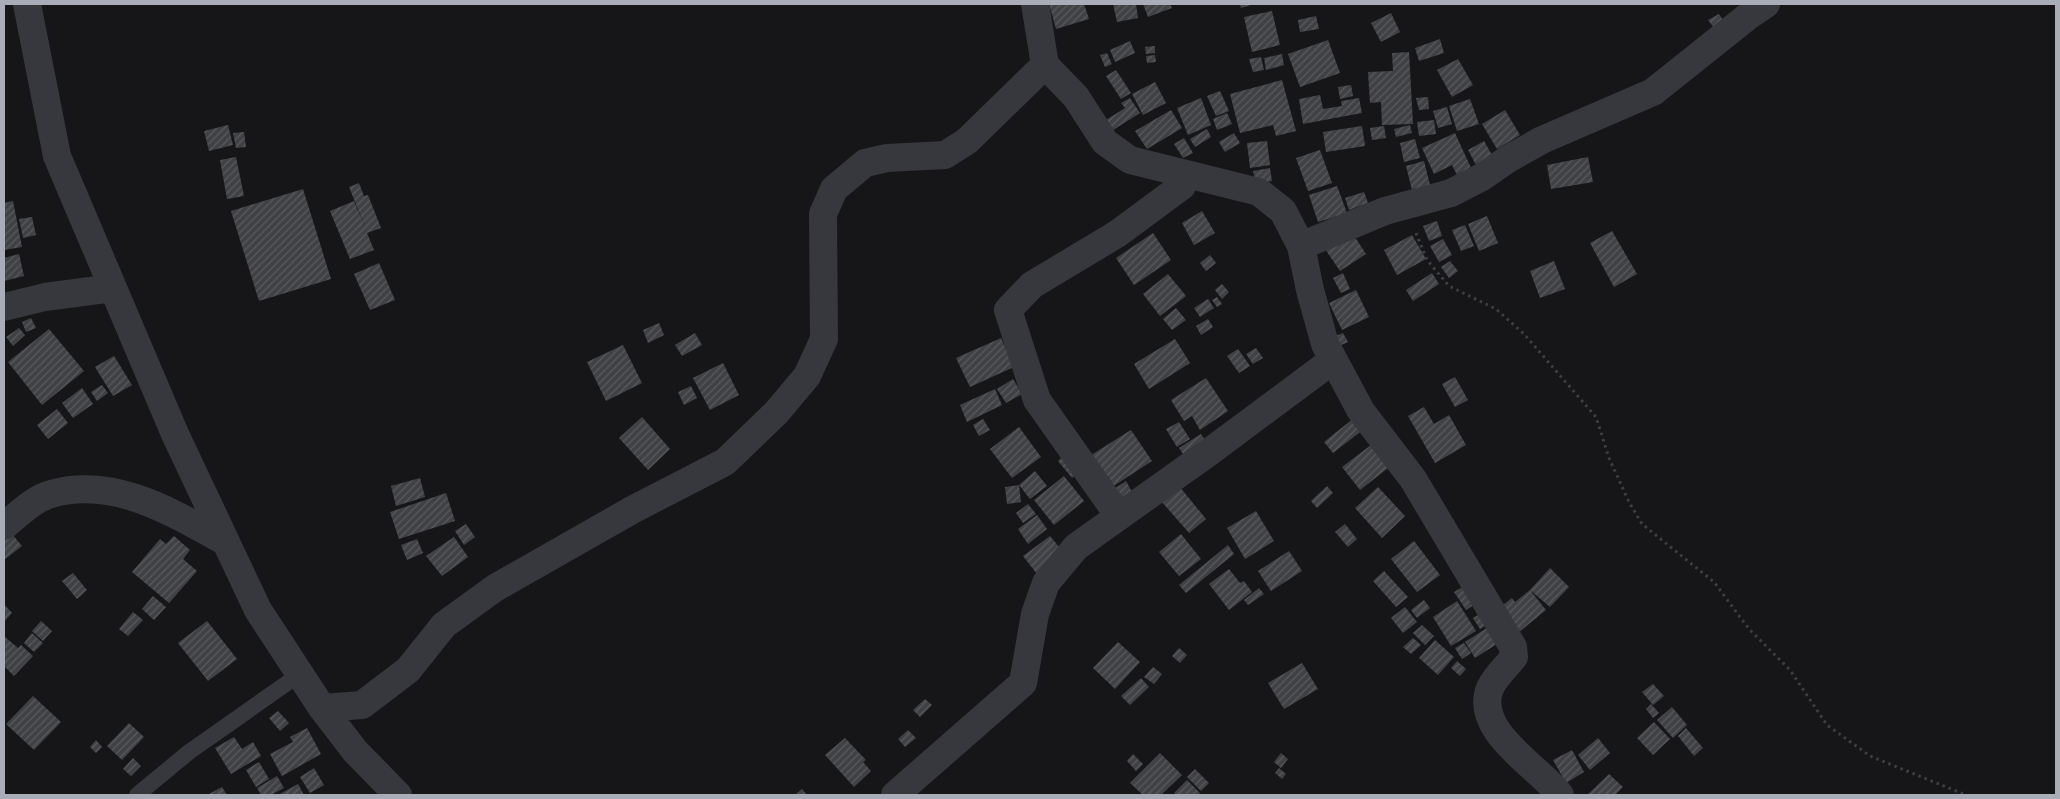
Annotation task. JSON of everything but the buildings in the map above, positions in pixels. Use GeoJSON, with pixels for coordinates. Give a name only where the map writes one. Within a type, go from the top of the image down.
{"type":"FeatureCollection","features":[{"type":"Feature","properties":{"kind":"street"},"geometry":{"type":"LineString","coordinates":[[27,4],[57,156],[174,434],[258,610],[322,708],[355,752],[398,795]]}},
{"type":"Feature","properties":{"kind":"street"},"geometry":{"type":"LineString","coordinates":[[1034,4],[1045,65],[1076,97],[1105,142],[1130,160],[1259,192],[1283,211],[1301,246],[1324,344],[1361,411],[1413,479],[1513,647],[1514,657],[1490,687],[1488,705],[1491,721],[1505,741],[1552,784],[1560,795]]}},
{"type":"Feature","properties":{"kind":"street"},"geometry":{"type":"LineString","coordinates":[[1301,246],[1353,223],[1405,205],[1451,193],[1482,177],[1508,159],[1542,140],[1653,92],[1746,16],[1766,4]]}},
{"type":"Feature","properties":{"kind":"street"},"geometry":{"type":"LineString","coordinates":[[322,708],[362,705],[408,670],[444,625],[496,588],[632,510],[725,462],[776,413],[807,376],[824,338],[824,214],[834,188],[865,163],[888,158],[945,155],[967,141],[1045,65]]}},
{"type":"Feature","properties":{"kind":"street"},"geometry":{"type":"LineString","coordinates":[[1119,516],[1037,400],[1008,310],[1032,285],[1117,234],[1182,186],[1184,174]]}},
{"type":"Feature","properties":{"kind":"street"},"geometry":{"type":"LineString","coordinates":[[4,307],[44,297],[113,288]]}},
{"type":"Feature","properties":{"kind":"street"},"geometry":{"type":"LineString","coordinates":[[895,795],[1023,683],[1035,614],[1046,583],[1076,547],[1208,453],[1333,360]]}},
{"type":"Feature","properties":{"kind":"street"},"geometry":{"type":"LineString","coordinates":[[4,526],[30,505],[50,494],[79,489],[123,493],[164,508],[226,542]]}},
{"type":"Feature","properties":{"kind":"lane"},"geometry":{"type":"LineString","coordinates":[[137,795],[189,752],[300,674]]}},
{"type":"Feature","properties":{"kind":"path"},"geometry":{"type":"LineString","coordinates":[[1405,205],[1427,260],[1449,286],[1496,309],[1524,334],[1578,396],[1596,417],[1609,458],[1629,502],[1642,524],[1714,582],[1749,629],[1790,670],[1827,725],[1870,756],[1966,795]]}}]}
